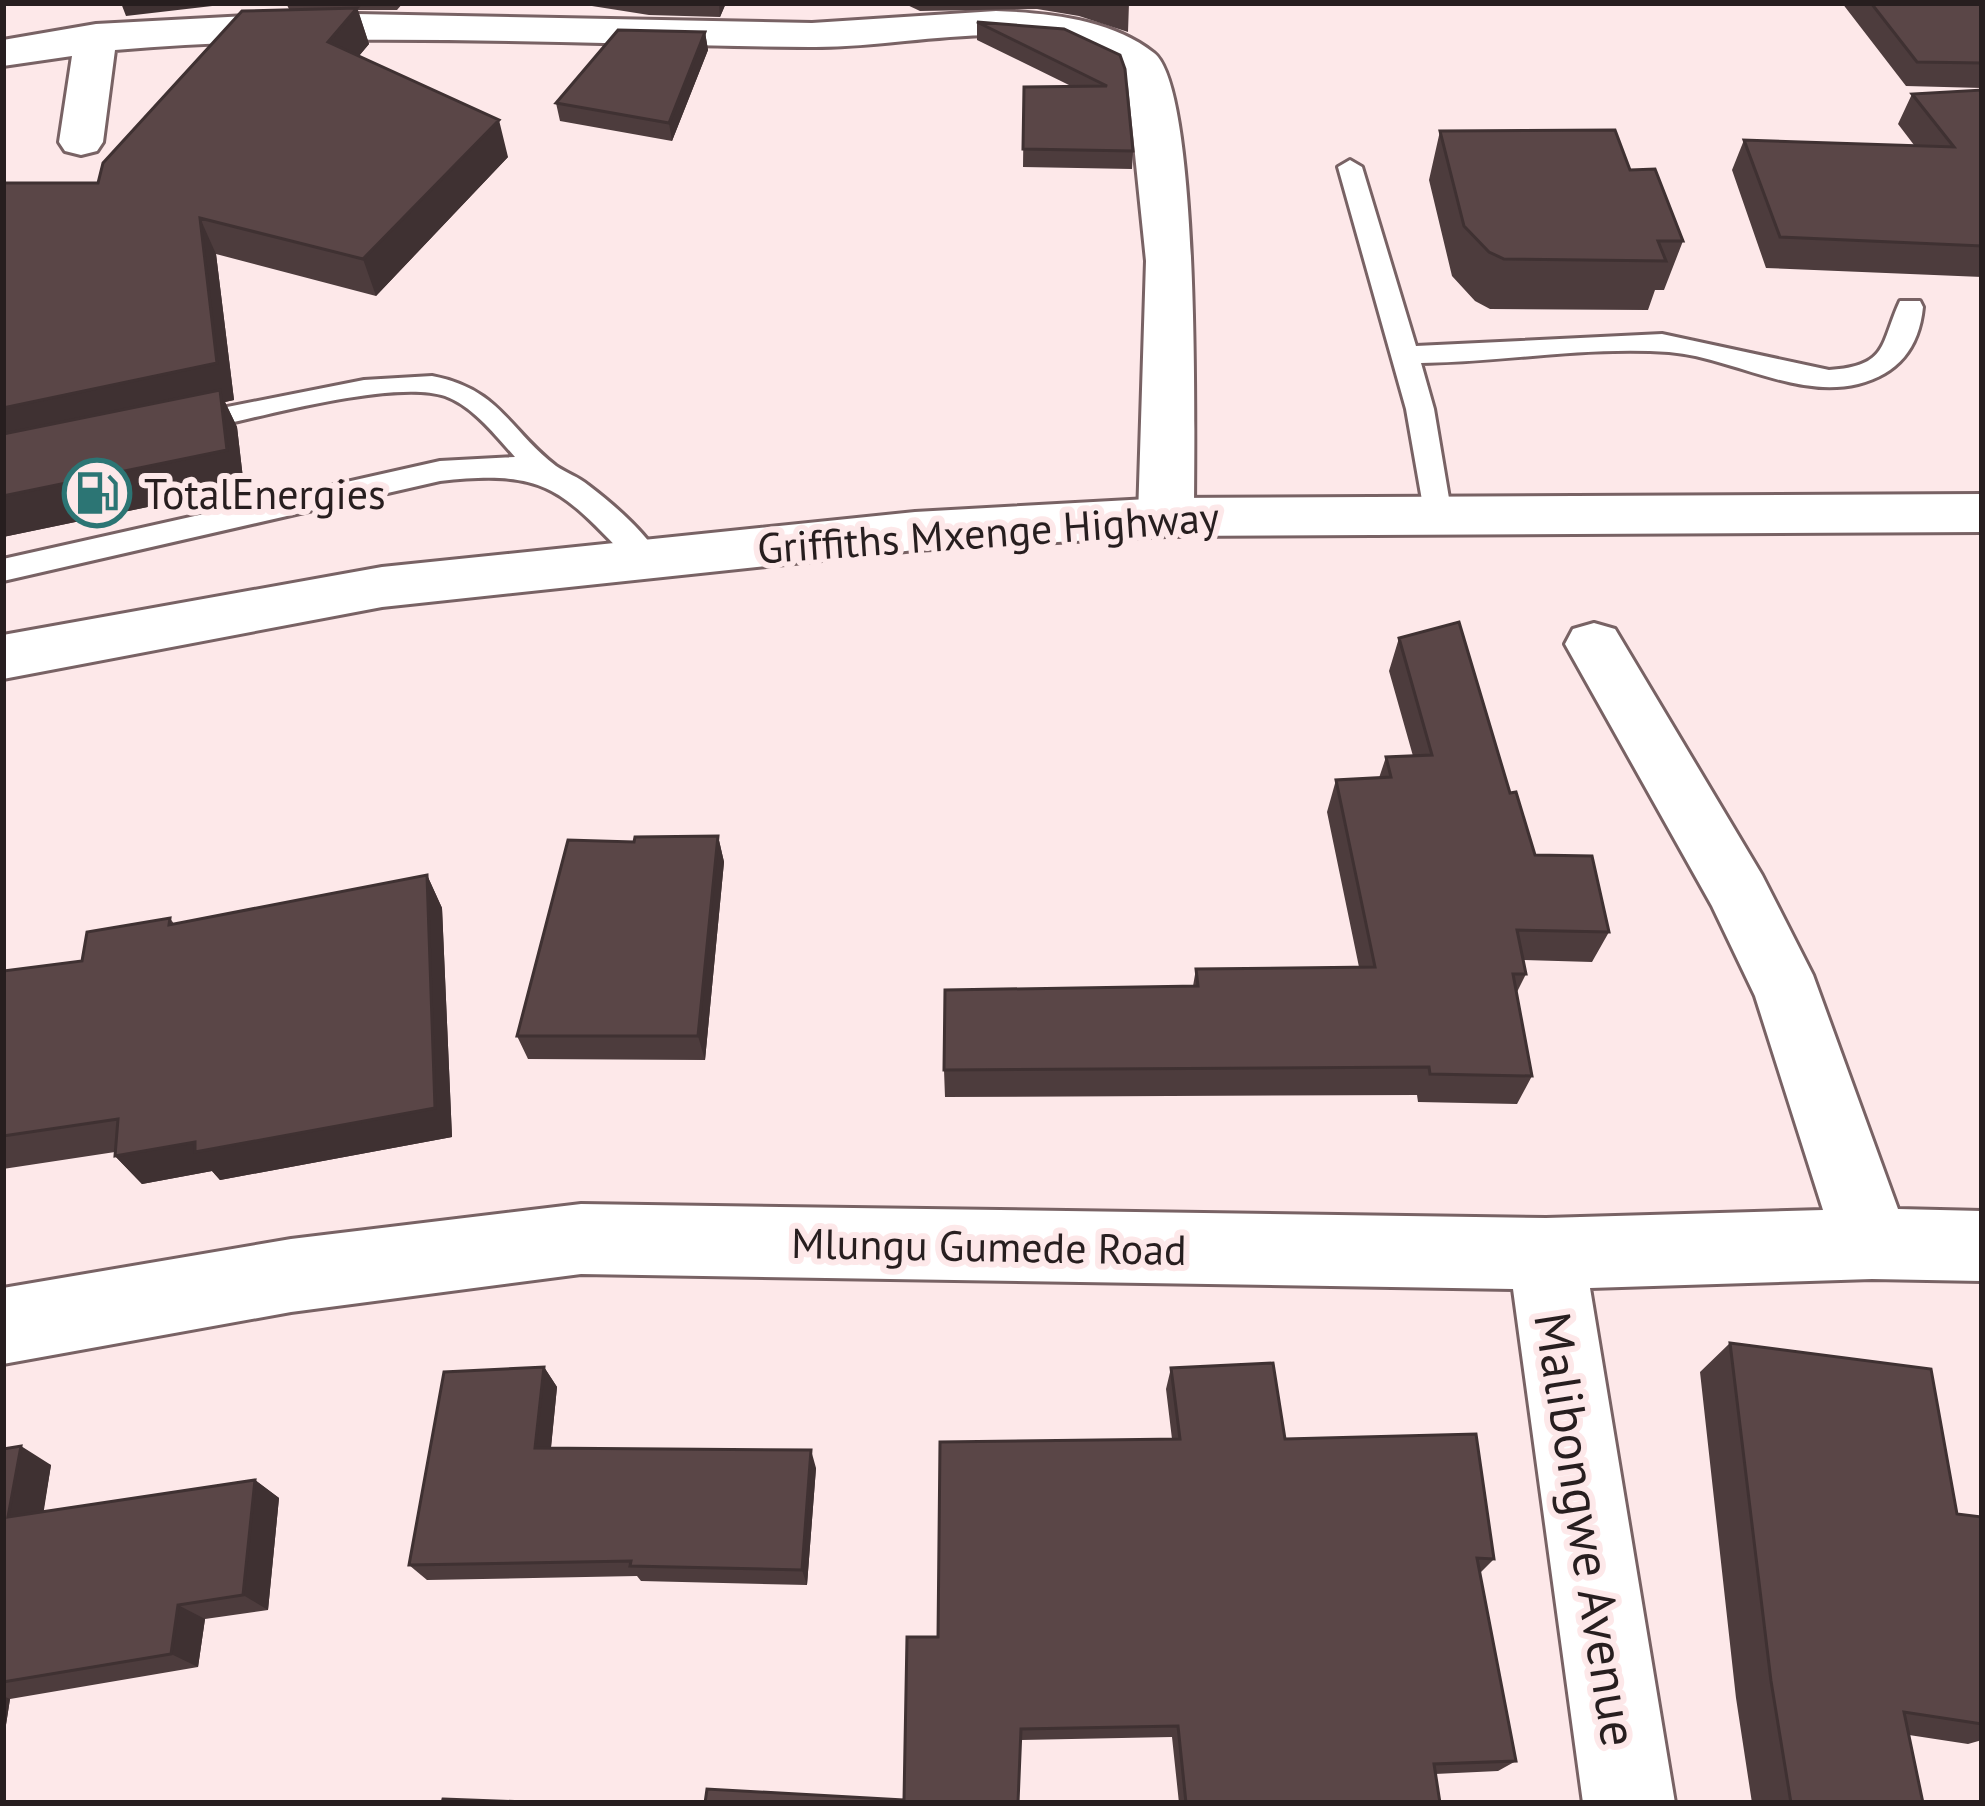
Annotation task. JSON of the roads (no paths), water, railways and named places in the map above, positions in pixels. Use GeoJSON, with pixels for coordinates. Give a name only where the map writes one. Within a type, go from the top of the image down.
{"type":"FeatureCollection","features":[{"type":"Feature","properties":{"kind":"street"},"geometry":{"type":"LineString","coordinates":[[3,53],[96,37],[269,24],[822,35],[999,26],[1060,28],[1141,63],[1150,86],[1170,261],[1166,517]]}},
{"type":"Feature","properties":{"kind":"street"},"geometry":{"type":"LineString","coordinates":[[82,142],[96,37]]}},
{"type":"Feature","properties":{"kind":"street","name":"Griffiths Mxenge Highway"},"geometry":{"type":"LineString","coordinates":[[14,657],[382,587],[915,531],[1166,517],[1982,513]]}},
{"type":"Feature","properties":{"kind":"street"},"geometry":{"type":"LineString","coordinates":[[1594,644],[1738,893],[1789,996],[1872,1244]]}},
{"type":"Feature","properties":{"kind":"street","name":"Mlungu Gumede Road"},"geometry":{"type":"LineString","coordinates":[[3,1326],[272,1276],[440,1252],[581,1240],[1546,1254],[1872,1244],[1982,1246]]}},
{"type":"Feature","properties":{"kind":"street","name":"Malibongwe Avenue"},"geometry":{"type":"LineString","coordinates":[[1546,1254],[1629,1803]]}},
{"type":"Feature","properties":{"kind":"lane"},"geometry":{"type":"LineString","coordinates":[[1351,167],[1420,409],[1437,516]]}},
{"type":"Feature","properties":{"kind":"lane"},"geometry":{"type":"LineString","coordinates":[[1405,356],[1665,343],[1726,351],[1810,375],[1850,377],[1879,366],[1900,350],[1909,332],[1910,307]]}},
{"type":"Feature","properties":{"kind":"lane"},"geometry":{"type":"LineString","coordinates":[[168,428],[363,388],[451,387],[480,407],[544,470],[575,487],[645,556]]}},
{"type":"Feature","properties":{"kind":"lane"},"geometry":{"type":"LineString","coordinates":[[3,570],[440,471],[498,463],[544,470]]}},
{"type":"Feature","properties":{"kind":"place","name":"TotalEnergies"},"geometry":{"type":"Point","coordinates":[97,493]}}]}
